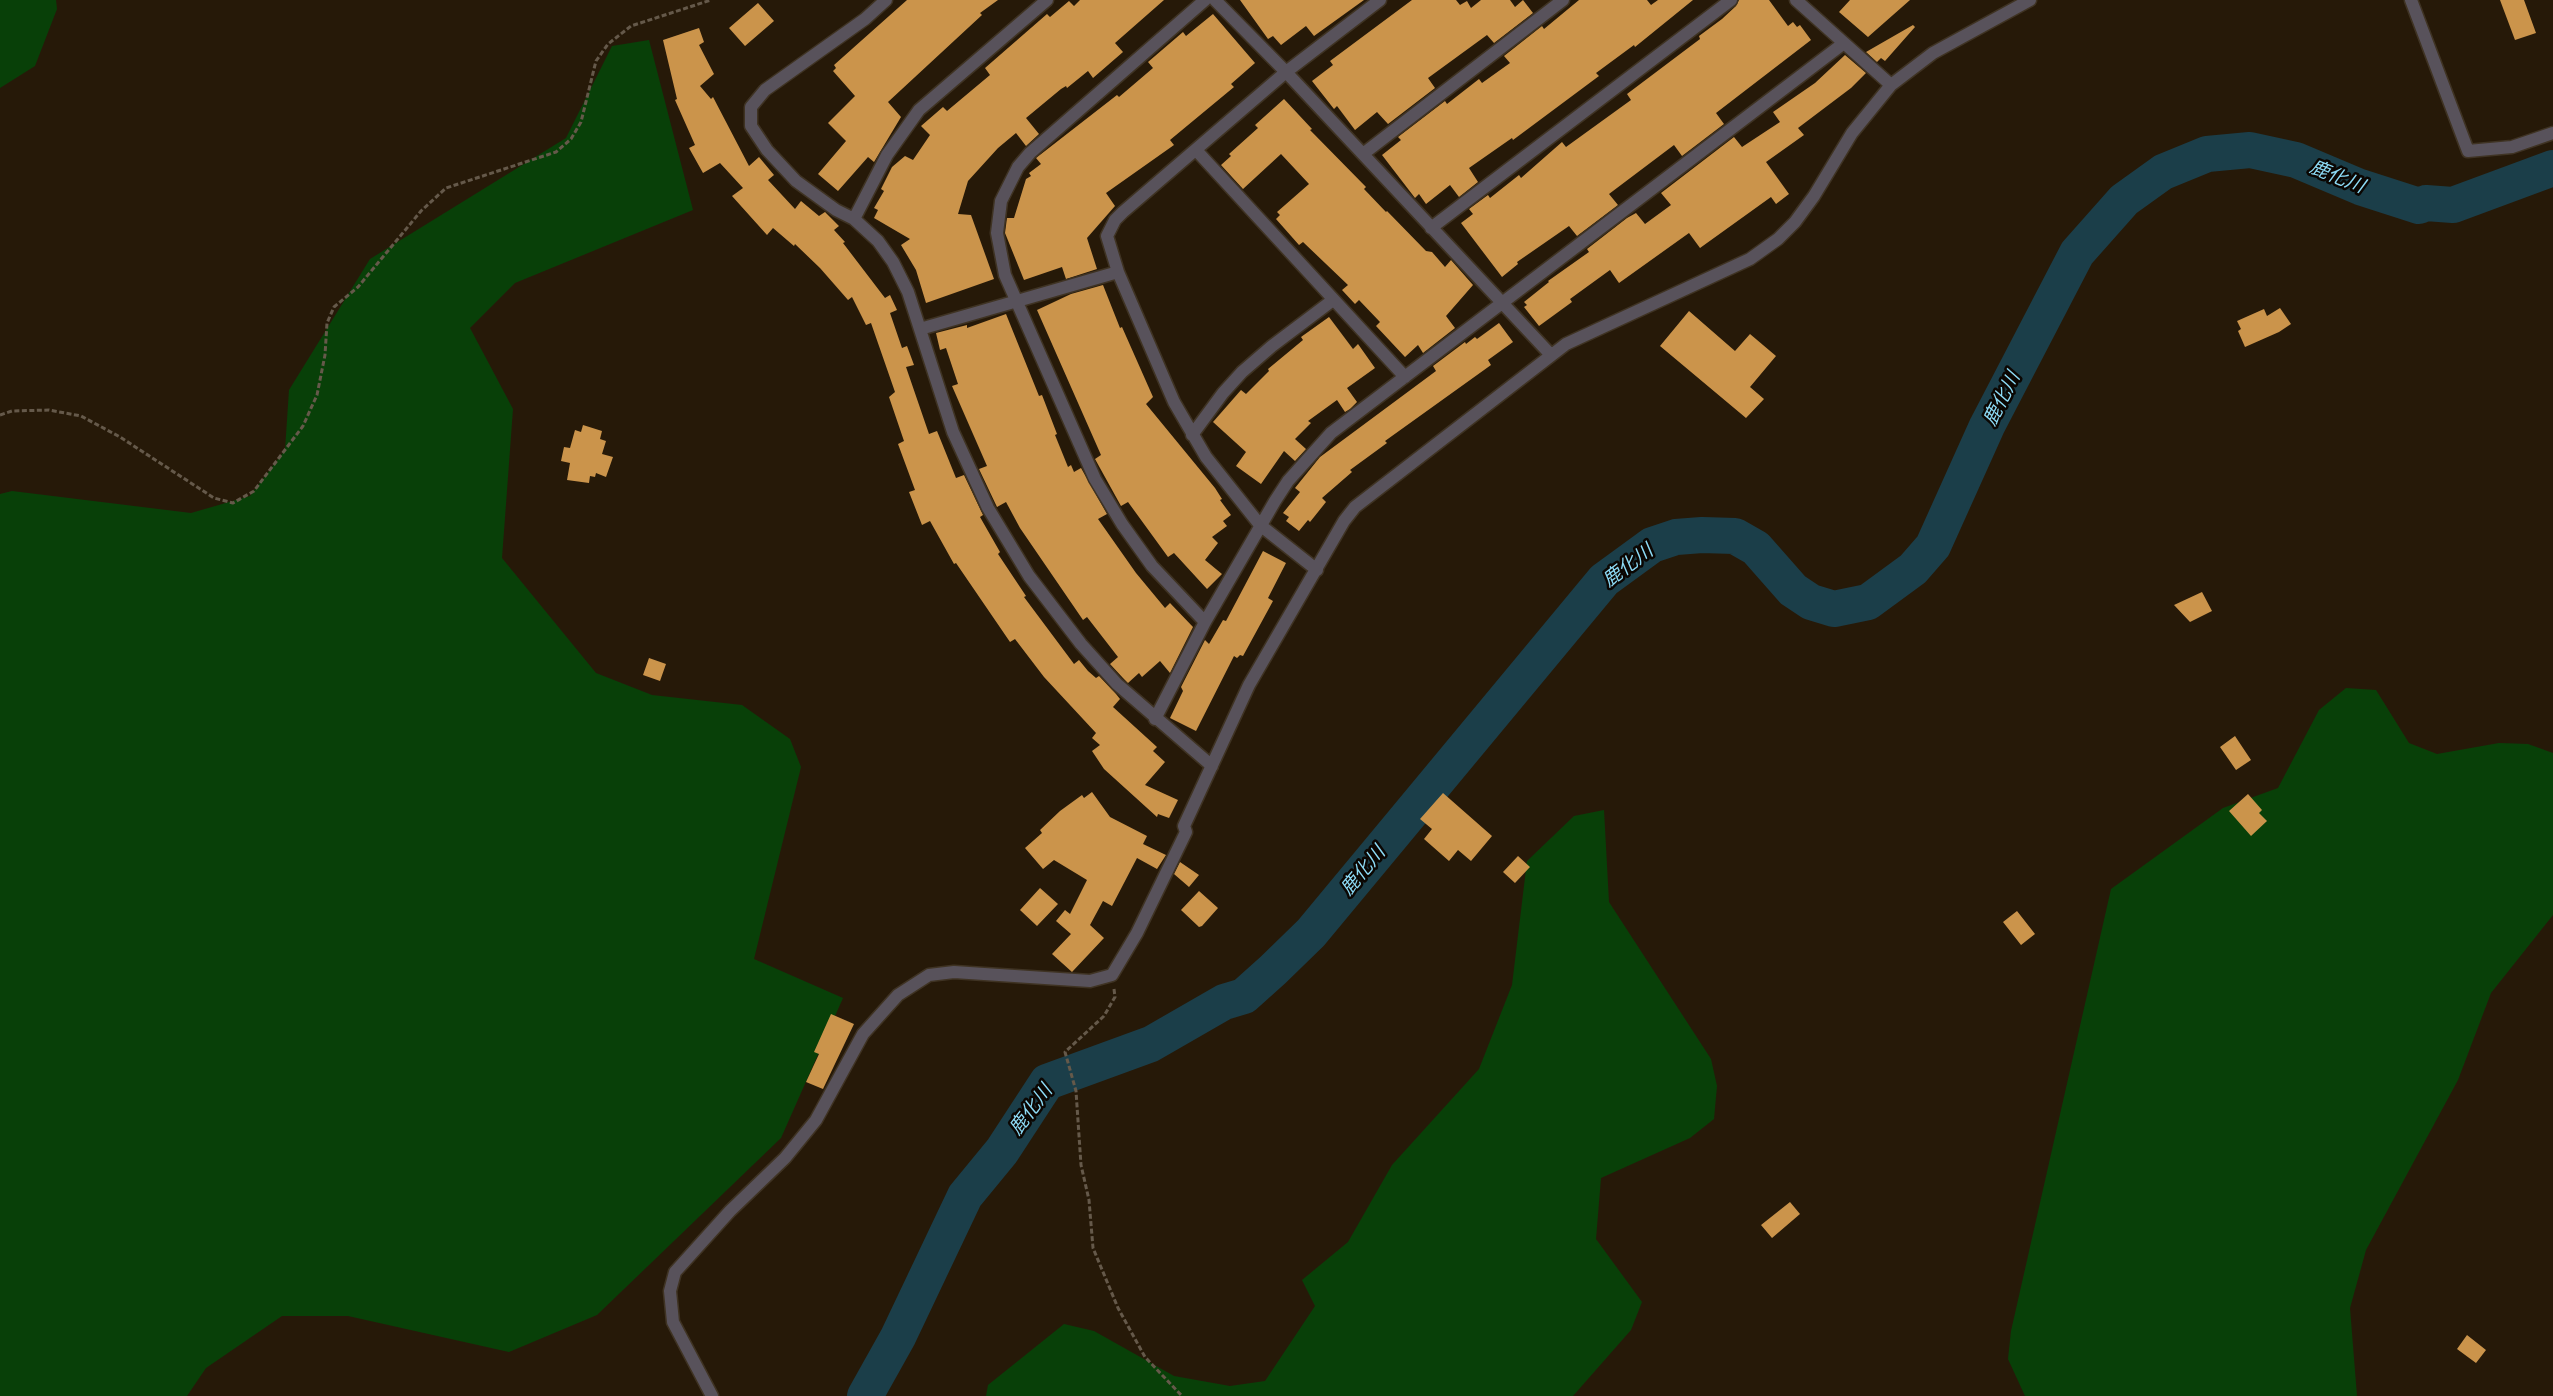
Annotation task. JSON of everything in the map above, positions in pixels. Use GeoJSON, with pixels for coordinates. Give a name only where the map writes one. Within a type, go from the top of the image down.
{"type":"FeatureCollection","features":[{"type":"Feature","properties":{"kind":"street"},"geometry":{"type":"LineString","coordinates":[[886,0],[865,19],[765,90],[751,107],[750,116],[753,132],[796,181],[836,210],[854,219],[878,241],[893,262],[908,292],[953,432],[978,488],[1029,576],[1081,644],[1117,684],[1212,766]]}},
{"type":"Feature","properties":{"kind":"street"},"geometry":{"type":"LineString","coordinates":[[854,219],[887,155],[919,110],[1047,0]]}},
{"type":"Feature","properties":{"kind":"street"},"geometry":{"type":"LineString","coordinates":[[1205,0],[1030,153],[1018,167],[1001,201],[997,233],[1005,275],[1095,479],[1122,524],[1152,566],[1206,622]]}},
{"type":"Feature","properties":{"kind":"street"},"geometry":{"type":"LineString","coordinates":[[1215,0],[1286,72],[1551,355]]}},
{"type":"Feature","properties":{"kind":"street"},"geometry":{"type":"LineString","coordinates":[[1317,570],[1260,525],[1211,464],[1192,435],[1174,402],[1118,272],[1108,244],[1109,229],[1123,212],[1286,72],[1380,0]]}},
{"type":"Feature","properties":{"kind":"street"},"geometry":{"type":"LineString","coordinates":[[1363,154],[1563,0]]}},
{"type":"Feature","properties":{"kind":"street"},"geometry":{"type":"LineString","coordinates":[[1432,228],[1731,0]]}},
{"type":"Feature","properties":{"kind":"street"},"geometry":{"type":"LineString","coordinates":[[1796,0],[1891,85]]}},
{"type":"Feature","properties":{"kind":"street"},"geometry":{"type":"LineString","coordinates":[[712,1396],[700,1369],[673,1322],[670,1291],[676,1272],[730,1211],[785,1158],[816,1120],[863,1034],[898,995],[929,975],[954,972],[1090,981],[1112,975],[1137,933],[1186,832],[1184,826],[1249,685],[1355,507],[1566,344],[1750,259],[1778,238],[1795,222],[1814,196],[1852,133],[1891,85],[1933,53],[2030,0]]}},
{"type":"Feature","properties":{"kind":"street"},"geometry":{"type":"LineString","coordinates":[[2411,0],[2468,151],[2512,147],[2553,133]]}},
{"type":"Feature","properties":{"kind":"street"},"geometry":{"type":"LineString","coordinates":[[1155,718],[1260,525],[1288,481],[1331,433],[1844,43]]}},
{"type":"Feature","properties":{"kind":"street"},"geometry":{"type":"LineString","coordinates":[[1196,150],[1405,377]]}},
{"type":"Feature","properties":{"kind":"street"},"geometry":{"type":"LineString","coordinates":[[920,329],[1118,272]]}},
{"type":"Feature","properties":{"kind":"street"},"geometry":{"type":"LineString","coordinates":[[1192,435],[1223,393],[1242,372],[1272,346],[1333,300]]}},
{"type":"Feature","properties":{"kind":"path"},"geometry":{"type":"LineString","coordinates":[[0,415],[12,411],[49,410],[82,416],[120,437],[214,498],[233,503],[254,491],[303,426],[317,395],[325,355],[327,322],[334,307],[358,287],[421,211],[446,188],[556,152],[571,139],[581,122],[596,61],[608,44],[631,26],[711,0]]}},
{"type":"Feature","properties":{"kind":"path"},"geometry":{"type":"LineString","coordinates":[[1112,975],[1115,997],[1104,1016],[1065,1052],[1076,1091],[1081,1165],[1089,1200],[1093,1248],[1118,1308],[1145,1357],[1182,1396]]}},
{"type":"Feature","properties":{"kind":"green space"},"geometry":{"type":"Polygon","coordinates":[[[0,0],[56,0],[57,9],[35,66],[0,88],[0,0]]]}},
{"type":"Feature","properties":{"kind":"green space"},"geometry":{"type":"Polygon","coordinates":[[[649,40],[693,210],[515,283],[470,328],[513,409],[502,558],[596,673],[652,695],[742,705],[790,739],[801,767],[754,959],[843,998],[781,1138],[597,1315],[509,1352],[348,1316],[282,1316],[206,1368],[187,1396],[0,1396],[0,494],[12,491],[191,513],[250,496],[285,450],[289,390],[370,259],[566,138],[612,46],[649,40]]]}},
{"type":"Feature","properties":{"kind":"green space"},"geometry":{"type":"Polygon","coordinates":[[[2346,688],[2376,690],[2409,743],[2437,754],[2499,743],[2528,744],[2553,753],[2553,915],[2491,993],[2458,1080],[2366,1250],[2350,1308],[2357,1396],[2025,1396],[2008,1359],[2011,1331],[2111,889],[2223,808],[2278,788],[2319,710],[2346,688]]]}},
{"type":"Feature","properties":{"kind":"green space"},"geometry":{"type":"Polygon","coordinates":[[[1604,810],[1609,902],[1711,1059],[1717,1086],[1714,1119],[1690,1138],[1601,1178],[1596,1239],[1642,1302],[1631,1330],[1573,1396],[986,1396],[988,1385],[1064,1324],[1094,1331],[1174,1376],[1230,1386],[1265,1381],[1315,1306],[1302,1280],[1348,1242],[1392,1165],[1479,1069],[1512,985],[1527,861],[1574,816],[1604,810]]]}},
{"type":"Feature","properties":{"kind":"building"},"geometry":{"type":"Polygon","coordinates":[[[907,0],[998,0],[980,13],[982,15],[888,102],[901,117],[874,162],[868,157],[838,191],[818,174],[846,141],[828,123],[855,96],[833,71],[836,68],[834,65],[907,0]]]}},
{"type":"Feature","properties":{"kind":"building"},"geometry":{"type":"Polygon","coordinates":[[[1080,0],[1164,0],[1115,43],[1123,52],[1093,78],[1088,71],[1067,88],[1066,86],[1061,89],[1026,118],[1039,134],[1026,146],[1016,133],[998,148],[968,181],[958,214],[971,215],[994,279],[926,303],[916,270],[901,245],[910,239],[874,218],[878,210],[874,208],[884,191],[881,189],[892,167],[905,156],[913,160],[930,135],[921,126],[943,107],[947,111],[990,75],[985,68],[1047,14],[1050,17],[1069,1],[1074,6],[1080,0]]]}},
{"type":"Feature","properties":{"kind":"building"},"geometry":{"type":"Polygon","coordinates":[[[1240,0],[1364,0],[1314,36],[1306,26],[1281,45],[1273,36],[1268,39],[1240,0]]]}},
{"type":"Feature","properties":{"kind":"building"},"geometry":{"type":"Polygon","coordinates":[[[1412,0],[1456,0],[1460,5],[1467,1],[1471,8],[1481,0],[1510,0],[1515,7],[1523,0],[1533,13],[1494,43],[1487,35],[1428,78],[1435,88],[1388,124],[1377,112],[1355,130],[1337,106],[1334,109],[1312,81],[1333,65],[1330,61],[1412,0]]]}},
{"type":"Feature","properties":{"kind":"building"},"geometry":{"type":"Polygon","coordinates":[[[1579,0],[1647,0],[1651,5],[1658,0],[1693,0],[1635,47],[1634,45],[1596,73],[1599,76],[1513,140],[1512,138],[1469,168],[1478,182],[1459,197],[1450,185],[1426,204],[1419,194],[1415,198],[1382,155],[1401,140],[1398,137],[1445,101],[1447,104],[1479,79],[1482,83],[1510,63],[1504,56],[1542,26],[1544,29],[1579,0]]]}},
{"type":"Feature","properties":{"kind":"building"},"geometry":{"type":"Polygon","coordinates":[[[1739,0],[1769,0],[1788,26],[1793,22],[1797,27],[1800,25],[1811,40],[1716,113],[1724,124],[1682,156],[1674,145],[1609,194],[1618,205],[1577,236],[1569,226],[1517,262],[1518,264],[1502,277],[1461,223],[1473,214],[1469,209],[1488,195],[1490,198],[1519,175],[1521,178],[1562,142],[1566,147],[1631,100],[1627,94],[1700,39],[1699,36],[1722,19],[1736,6],[1739,0]]]}},
{"type":"Feature","properties":{"kind":"building"},"geometry":{"type":"Polygon","coordinates":[[[1850,0],[1910,0],[1868,37],[1839,12],[1850,0]]]}},
{"type":"Feature","properties":{"kind":"building"},"geometry":{"type":"Polygon","coordinates":[[[2500,0],[2524,0],[2536,33],[2515,40],[2500,0]]]}},
{"type":"Feature","properties":{"kind":"building"},"geometry":{"type":"Polygon","coordinates":[[[758,3],[774,21],[745,46],[729,28],[758,3]]]}},
{"type":"Feature","properties":{"kind":"building"},"geometry":{"type":"Polygon","coordinates":[[[1213,14],[1255,63],[1231,84],[1234,87],[1170,140],[1174,145],[1106,193],[1115,206],[1087,238],[1097,269],[1066,279],[1062,267],[1024,280],[1005,233],[1007,218],[1014,218],[1026,179],[1031,176],[1029,173],[1041,164],[1036,158],[1117,95],[1119,97],[1153,68],[1148,62],[1183,32],[1186,36],[1213,14]]]}},
{"type":"Feature","properties":{"kind":"building"},"geometry":{"type":"Polygon","coordinates":[[[1913,25],[1915,27],[1885,61],[1881,58],[1877,62],[1866,52],[1913,25]]]}},
{"type":"Feature","properties":{"kind":"building"},"geometry":{"type":"Polygon","coordinates":[[[699,28],[704,42],[699,45],[714,74],[700,86],[711,99],[713,97],[749,166],[759,157],[774,175],[768,180],[795,209],[801,201],[819,216],[825,212],[839,226],[834,230],[845,242],[843,243],[885,298],[890,295],[897,310],[890,313],[902,348],[907,346],[914,365],[906,367],[929,434],[937,431],[956,478],[964,475],[983,515],[980,517],[1000,552],[998,554],[1026,596],[1024,597],[1074,664],[1079,660],[1096,678],[1099,676],[1120,699],[1113,707],[1157,747],[1153,751],[1165,762],[1145,785],[1178,800],[1169,818],[1158,814],[1157,817],[1104,769],[1092,751],[1100,745],[1092,738],[1096,733],[1044,677],[1015,639],[1010,642],[956,563],[954,564],[930,521],[922,525],[909,492],[915,490],[898,444],[904,441],[889,397],[895,392],[871,323],[866,325],[852,297],[848,300],[820,268],[795,244],[794,246],[773,228],[767,235],[732,196],[743,188],[720,163],[703,173],[689,148],[695,145],[675,100],[677,99],[663,40],[699,28]]]}},
{"type":"Feature","properties":{"kind":"building"},"geometry":{"type":"Polygon","coordinates":[[[1845,55],[1866,73],[1851,88],[1798,128],[1804,135],[1766,162],[1789,194],[1776,204],[1771,197],[1700,248],[1689,233],[1619,283],[1610,270],[1570,299],[1572,302],[1539,326],[1524,307],[1527,305],[1524,302],[1548,281],[1589,252],[1587,249],[1627,218],[1636,213],[1645,224],[1671,205],[1661,193],[1734,137],[1742,147],[1780,122],[1773,112],[1815,83],[1845,55]]]}},
{"type":"Feature","properties":{"kind":"building"},"geometry":{"type":"Polygon","coordinates":[[[1284,99],[1312,129],[1310,130],[1366,187],[1364,189],[1386,212],[1426,251],[1432,252],[1445,267],[1451,260],[1473,285],[1446,316],[1455,328],[1423,353],[1418,345],[1405,357],[1376,326],[1380,322],[1359,300],[1355,304],[1342,290],[1348,285],[1303,242],[1299,245],[1276,219],[1280,215],[1277,212],[1309,184],[1281,154],[1243,189],[1221,165],[1231,156],[1229,154],[1258,128],[1255,125],[1284,99]]]}},
{"type":"Feature","properties":{"kind":"building"},"geometry":{"type":"Polygon","coordinates":[[[1103,285],[1120,328],[1122,327],[1153,397],[1146,404],[1215,488],[1222,499],[1220,500],[1231,515],[1223,521],[1227,526],[1212,537],[1218,543],[1205,560],[1222,574],[1207,589],[1174,553],[1168,557],[1128,502],[1121,506],[1095,459],[1101,455],[1037,310],[1071,294],[1103,285]]]}},
{"type":"Feature","properties":{"kind":"building"},"geometry":{"type":"Polygon","coordinates":[[[2280,308],[2291,324],[2279,332],[2245,347],[2238,331],[2241,329],[2237,321],[2264,309],[2267,316],[2280,308]]]}},
{"type":"Feature","properties":{"kind":"building"},"geometry":{"type":"Polygon","coordinates":[[[1689,311],[1735,351],[1750,334],[1776,356],[1750,387],[1764,399],[1746,418],[1660,346],[1689,311]]]}},
{"type":"Feature","properties":{"kind":"building"},"geometry":{"type":"Polygon","coordinates":[[[1006,314],[1039,396],[1042,395],[1068,467],[1071,465],[1074,472],[1081,468],[1107,514],[1098,519],[1136,573],[1165,608],[1170,603],[1193,627],[1170,673],[1160,661],[1142,677],[1139,673],[1128,683],[1123,678],[1110,664],[1118,657],[1087,617],[1083,620],[1020,528],[1006,502],[997,507],[979,469],[987,466],[952,386],[958,384],[946,348],[940,350],[936,333],[967,325],[967,328],[1006,314]]]}},
{"type":"Feature","properties":{"kind":"building"},"geometry":{"type":"Polygon","coordinates":[[[1329,317],[1353,349],[1358,344],[1375,368],[1347,388],[1357,402],[1345,412],[1337,400],[1308,421],[1311,423],[1295,439],[1306,449],[1295,461],[1284,451],[1261,484],[1236,466],[1246,452],[1213,422],[1241,390],[1246,394],[1269,371],[1268,369],[1303,340],[1301,337],[1329,317]]]}},
{"type":"Feature","properties":{"kind":"building"},"geometry":{"type":"Polygon","coordinates":[[[1499,323],[1513,342],[1488,360],[1491,365],[1385,441],[1387,443],[1350,470],[1352,472],[1322,498],[1326,502],[1310,522],[1308,520],[1299,531],[1286,521],[1289,517],[1283,513],[1300,492],[1295,488],[1320,457],[1436,371],[1433,366],[1465,342],[1466,344],[1475,337],[1477,339],[1499,323]]]}},
{"type":"Feature","properties":{"kind":"building"},"geometry":{"type":"Polygon","coordinates":[[[583,425],[602,431],[600,439],[606,441],[602,454],[613,457],[606,477],[596,473],[595,477],[590,476],[589,483],[567,480],[570,463],[561,461],[564,447],[570,448],[575,430],[581,432],[583,425]]]}},
{"type":"Feature","properties":{"kind":"building"},"geometry":{"type":"Polygon","coordinates":[[[1263,551],[1286,563],[1268,598],[1273,601],[1243,656],[1240,655],[1237,658],[1234,656],[1196,731],[1170,718],[1183,691],[1181,687],[1205,640],[1209,644],[1223,620],[1226,621],[1263,551]]]}},
{"type":"Feature","properties":{"kind":"building"},"geometry":{"type":"Polygon","coordinates":[[[2202,592],[2212,611],[2190,622],[2174,605],[2202,592]]]}},
{"type":"Feature","properties":{"kind":"building"},"geometry":{"type":"Polygon","coordinates":[[[649,658],[666,664],[660,681],[643,675],[649,658]]]}},
{"type":"Feature","properties":{"kind":"building"},"geometry":{"type":"Polygon","coordinates":[[[2235,736],[2251,760],[2236,770],[2220,747],[2235,736]]]}},
{"type":"Feature","properties":{"kind":"building"},"geometry":{"type":"Polygon","coordinates":[[[1092,792],[1110,817],[1147,836],[1143,844],[1166,855],[1157,869],[1137,858],[1112,906],[1103,901],[1090,925],[1104,938],[1072,972],[1052,954],[1071,934],[1056,921],[1065,910],[1070,914],[1087,880],[1054,860],[1043,869],[1025,848],[1042,833],[1040,830],[1060,811],[1082,795],[1084,798],[1092,792]]]}},
{"type":"Feature","properties":{"kind":"building"},"geometry":{"type":"Polygon","coordinates":[[[1443,793],[1492,836],[1471,861],[1458,850],[1449,861],[1424,839],[1432,829],[1420,819],[1443,793]]]}},
{"type":"Feature","properties":{"kind":"building"},"geometry":{"type":"Polygon","coordinates":[[[2248,794],[2262,810],[2259,813],[2267,821],[2251,836],[2229,811],[2248,794]]]}},
{"type":"Feature","properties":{"kind":"building"},"geometry":{"type":"Polygon","coordinates":[[[1518,856],[1530,867],[1515,883],[1503,872],[1518,856]]]}},
{"type":"Feature","properties":{"kind":"building"},"geometry":{"type":"Polygon","coordinates":[[[1180,862],[1199,875],[1189,887],[1174,874],[1180,862]]]}},
{"type":"Feature","properties":{"kind":"building"},"geometry":{"type":"Polygon","coordinates":[[[1040,888],[1058,904],[1037,926],[1020,910],[1040,888]]]}},
{"type":"Feature","properties":{"kind":"building"},"geometry":{"type":"Polygon","coordinates":[[[1199,891],[1218,908],[1199,927],[1181,910],[1199,891]]]}},
{"type":"Feature","properties":{"kind":"building"},"geometry":{"type":"Polygon","coordinates":[[[2017,911],[2035,934],[2021,945],[2003,922],[2017,911]]]}},
{"type":"Feature","properties":{"kind":"building"},"geometry":{"type":"Polygon","coordinates":[[[831,1014],[854,1024],[823,1089],[806,1082],[819,1054],[814,1052],[831,1014]]]}},
{"type":"Feature","properties":{"kind":"building"},"geometry":{"type":"Polygon","coordinates":[[[1790,1202],[1800,1214],[1772,1238],[1761,1225],[1790,1202]]]}},
{"type":"Feature","properties":{"kind":"building"},"geometry":{"type":"Polygon","coordinates":[[[2467,1335],[2486,1350],[2476,1363],[2457,1349],[2467,1335]]]}},
{"type":"Feature","properties":{"kind":"waterway","name":"鹿化川"},"geometry":{"type":"LineString","coordinates":[[865,1396],[898,1337],[965,1196],[1002,1151],[1047,1082],[1151,1044],[1224,1002],[1244,996],[1273,970],[1311,933],[1604,580],[1652,545],[1676,537],[1702,535],[1735,536],[1756,548],[1793,590],[1811,602],[1834,609],[1868,602],[1913,569],[1933,546],[1987,426],[2077,253],[2124,200],[2163,172],[2207,154],[2250,150],[2296,160],[2360,187],[2419,206],[2426,203],[2453,205],[2553,168]]}}]}
